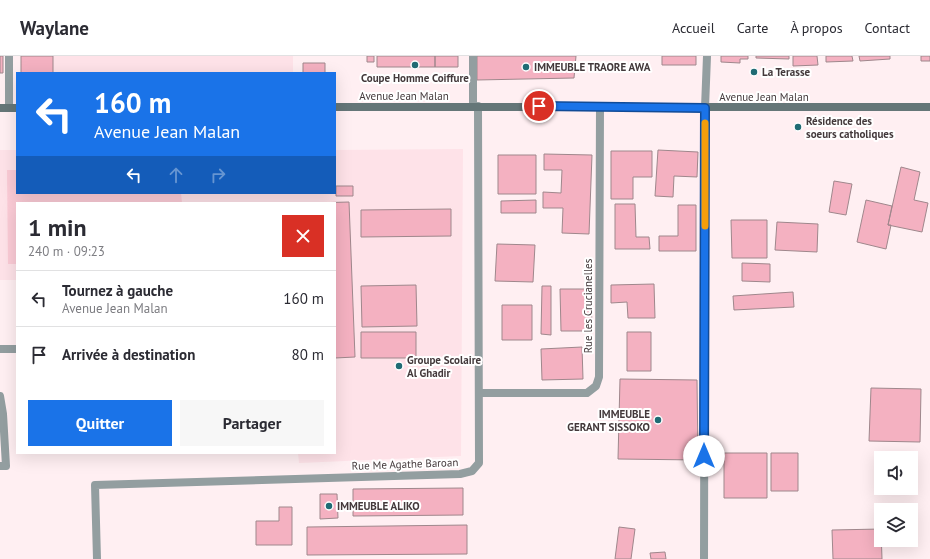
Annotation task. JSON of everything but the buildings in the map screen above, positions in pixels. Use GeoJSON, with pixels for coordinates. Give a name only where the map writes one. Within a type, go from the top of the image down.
{"type":"FeatureCollection","features":[{"type":"Feature","properties":{"kind":"main road","name":"Avenue Jean Malan"},"geometry":{"type":"LineString","coordinates":[[336,107],[600,106],[705,108],[930,108]]}},
{"type":"Feature","properties":{"kind":"main road"},"geometry":{"type":"LineString","coordinates":[[0,108],[13,108]]}},
{"type":"Feature","properties":{"kind":"street"},"geometry":{"type":"LineString","coordinates":[[9,56],[13,108]]}},
{"type":"Feature","properties":{"kind":"street","name":"Rue Me Agathe Baroan"},"geometry":{"type":"LineString","coordinates":[[97,559],[95,485],[460,474],[472,471],[479,463],[475,106],[473,56]]}},
{"type":"Feature","properties":{"kind":"street"},"geometry":{"type":"LineString","coordinates":[[704,559],[705,108],[707,56]]}},
{"type":"Feature","properties":{"kind":"street","name":"Rue les Crucianelles"},"geometry":{"type":"LineString","coordinates":[[479,393],[587,393],[596,386],[598,377],[600,106]]}},
{"type":"Feature","properties":{"kind":"street"},"geometry":{"type":"LineString","coordinates":[[0,349],[16,349]]}},
{"type":"Feature","properties":{"kind":"street"},"geometry":{"type":"LineString","coordinates":[[0,396],[3,414],[6,466],[0,466]]}},
{"type":"Feature","properties":{"kind":"shaded area"},"geometry":{"type":"Polygon","coordinates":[[[53,56],[293,56],[293,72],[53,72],[53,56]]]}},
{"type":"Feature","properties":{"kind":"shaded area","name":"Groupe Scolaire Al Ghadir"},"geometry":{"type":"Polygon","coordinates":[[[463,149],[461,456],[299,463],[298,454],[336,454],[336,202],[16,202],[16,280],[0,280],[0,150],[16,150],[16,194],[336,194],[336,150],[463,149]]]}},
{"type":"Feature","properties":{"kind":"shaded area"},"geometry":{"type":"Polygon","coordinates":[[[7,170],[16,170],[16,194],[181,194],[182,202],[16,202],[16,264],[8,264],[7,170]]]}},
{"type":"Feature","properties":{"kind":"slow traffic"},"geometry":{"type":"LineString","coordinates":[[705,123],[705,226]]}},
{"type":"Feature","properties":{"kind":"place","name":"Coupe Homme Coiffure"},"geometry":{"type":"Point","coordinates":[415,65]}},
{"type":"Feature","properties":{"kind":"place","name":"IMMEUBLE TRAORE AWA"},"geometry":{"type":"Point","coordinates":[526,67]}},
{"type":"Feature","properties":{"kind":"place","name":"La Terasse"},"geometry":{"type":"Point","coordinates":[754,72]}},
{"type":"Feature","properties":{"kind":"place","name":"Résidence des soeurs catholiques"},"geometry":{"type":"Point","coordinates":[798,127]}},
{"type":"Feature","properties":{"kind":"place","name":"Groupe Scolaire Al Ghadir"},"geometry":{"type":"Point","coordinates":[399,366]}},
{"type":"Feature","properties":{"kind":"place","name":"IMMEUBLE GERANT SISSOKO"},"geometry":{"type":"Point","coordinates":[658,420]}},
{"type":"Feature","properties":{"kind":"place","name":"IMMEUBLE ALIKO"},"geometry":{"type":"Point","coordinates":[329,506]}},
{"type":"Feature","properties":{"kind":"route"},"geometry":{"type":"LineString","coordinates":[[539,106],[705,108],[704,456]]}}]}
